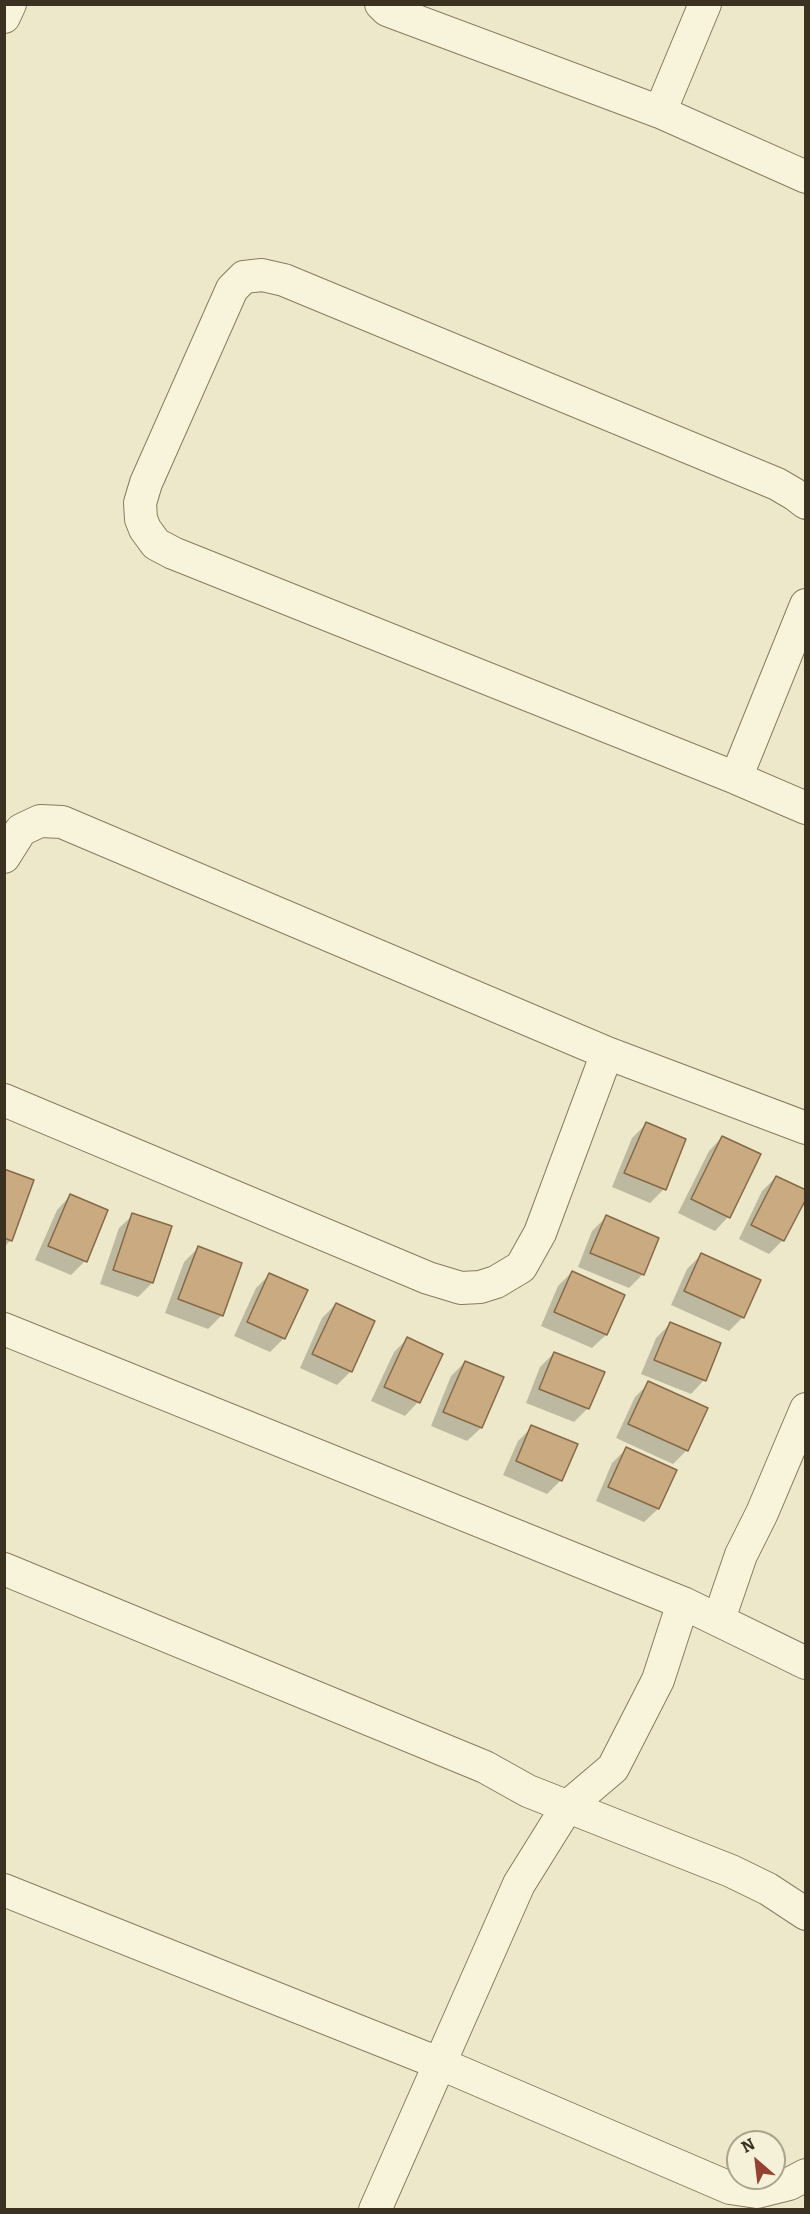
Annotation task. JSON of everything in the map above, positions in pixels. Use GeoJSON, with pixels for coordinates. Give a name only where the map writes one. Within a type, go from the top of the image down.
{"type":"FeatureCollection","features":[{"type":"Feature","properties":{"kind":"street"},"geometry":{"type":"LineString","coordinates":[[4,17],[10,4]]}},
{"type":"Feature","properties":{"kind":"street"},"geometry":{"type":"LineString","coordinates":[[381,4],[387,10],[660,112],[806,177]]}},
{"type":"Feature","properties":{"kind":"street"},"geometry":{"type":"LineString","coordinates":[[660,112],[705,4]]}},
{"type":"Feature","properties":{"kind":"street"},"geometry":{"type":"LineString","coordinates":[[806,503],[777,484],[284,280],[262,275],[244,277],[232,289],[146,483],[140,502],[141,519],[145,529],[156,544],[173,553],[806,808]]}},
{"type":"Feature","properties":{"kind":"street"},"geometry":{"type":"LineString","coordinates":[[736,778],[806,605]]}},
{"type":"Feature","properties":{"kind":"street"},"geometry":{"type":"LineString","coordinates":[[4,857],[21,830],[40,821],[63,822],[607,1053],[806,1128]]}},
{"type":"Feature","properties":{"kind":"street"},"geometry":{"type":"LineString","coordinates":[[4,1100],[428,1278],[461,1288],[480,1287],[496,1282],[521,1267],[540,1233],[607,1053]]}},
{"type":"Feature","properties":{"kind":"street"},"geometry":{"type":"LineString","coordinates":[[4,1329],[682,1603],[719,1619],[806,1664]]}},
{"type":"Feature","properties":{"kind":"street"},"geometry":{"type":"LineString","coordinates":[[719,1619],[741,1555],[762,1513],[806,1409]]}},
{"type":"Feature","properties":{"kind":"street"},"geometry":{"type":"LineString","coordinates":[[4,1569],[485,1767],[528,1791],[731,1871],[768,1889],[806,1914]]}},
{"type":"Feature","properties":{"kind":"street"},"geometry":{"type":"LineString","coordinates":[[375,2210],[519,1884],[567,1807],[613,1768],[658,1680],[682,1603]]}},
{"type":"Feature","properties":{"kind":"street"},"geometry":{"type":"LineString","coordinates":[[4,1890],[441,2064],[730,2188],[757,2192],[789,2184],[806,2175]]}},
{"type":"Feature","properties":{"kind":"building"},"geometry":{"type":"Polygon","coordinates":[[[646,1122],[686,1139],[666,1190],[624,1173],[646,1122]]]}},
{"type":"Feature","properties":{"kind":"building"},"geometry":{"type":"Polygon","coordinates":[[[722,1136],[761,1154],[730,1218],[691,1199],[722,1136]]]}},
{"type":"Feature","properties":{"kind":"building"},"geometry":{"type":"Polygon","coordinates":[[[4,1169],[34,1180],[12,1241],[4,1238],[4,1169]]]}},
{"type":"Feature","properties":{"kind":"building"},"geometry":{"type":"Polygon","coordinates":[[[776,1176],[806,1190],[806,1199],[784,1241],[751,1225],[776,1176]]]}},
{"type":"Feature","properties":{"kind":"building"},"geometry":{"type":"Polygon","coordinates":[[[70,1194],[108,1210],[87,1262],[48,1246],[70,1194]]]}},
{"type":"Feature","properties":{"kind":"building"},"geometry":{"type":"Polygon","coordinates":[[[132,1213],[172,1226],[153,1283],[113,1270],[132,1213]]]}},
{"type":"Feature","properties":{"kind":"building"},"geometry":{"type":"Polygon","coordinates":[[[606,1215],[659,1238],[644,1275],[590,1253],[606,1215]]]}},
{"type":"Feature","properties":{"kind":"building"},"geometry":{"type":"Polygon","coordinates":[[[198,1246],[242,1263],[223,1316],[178,1299],[198,1246]]]}},
{"type":"Feature","properties":{"kind":"building"},"geometry":{"type":"Polygon","coordinates":[[[701,1253],[761,1280],[744,1318],[684,1291],[701,1253]]]}},
{"type":"Feature","properties":{"kind":"building"},"geometry":{"type":"Polygon","coordinates":[[[572,1271],[625,1295],[607,1335],[554,1312],[572,1271]]]}},
{"type":"Feature","properties":{"kind":"building"},"geometry":{"type":"Polygon","coordinates":[[[269,1273],[308,1290],[285,1339],[247,1322],[269,1273]]]}},
{"type":"Feature","properties":{"kind":"building"},"geometry":{"type":"Polygon","coordinates":[[[336,1303],[375,1321],[352,1372],[312,1354],[336,1303]]]}},
{"type":"Feature","properties":{"kind":"building"},"geometry":{"type":"Polygon","coordinates":[[[670,1322],[721,1343],[706,1381],[654,1360],[670,1322]]]}},
{"type":"Feature","properties":{"kind":"building"},"geometry":{"type":"Polygon","coordinates":[[[407,1337],[443,1354],[420,1403],[384,1387],[407,1337]]]}},
{"type":"Feature","properties":{"kind":"building"},"geometry":{"type":"Polygon","coordinates":[[[554,1352],[605,1372],[589,1409],[539,1389],[554,1352]]]}},
{"type":"Feature","properties":{"kind":"building"},"geometry":{"type":"Polygon","coordinates":[[[465,1361],[504,1377],[482,1428],[443,1412],[465,1361]]]}},
{"type":"Feature","properties":{"kind":"building"},"geometry":{"type":"Polygon","coordinates":[[[648,1381],[708,1408],[688,1451],[628,1424],[648,1381]]]}},
{"type":"Feature","properties":{"kind":"building"},"geometry":{"type":"Polygon","coordinates":[[[531,1425],[578,1444],[562,1481],[516,1461],[531,1425]]]}},
{"type":"Feature","properties":{"kind":"building"},"geometry":{"type":"Polygon","coordinates":[[[626,1447],[677,1470],[659,1509],[608,1487],[626,1447]]]}}]}
